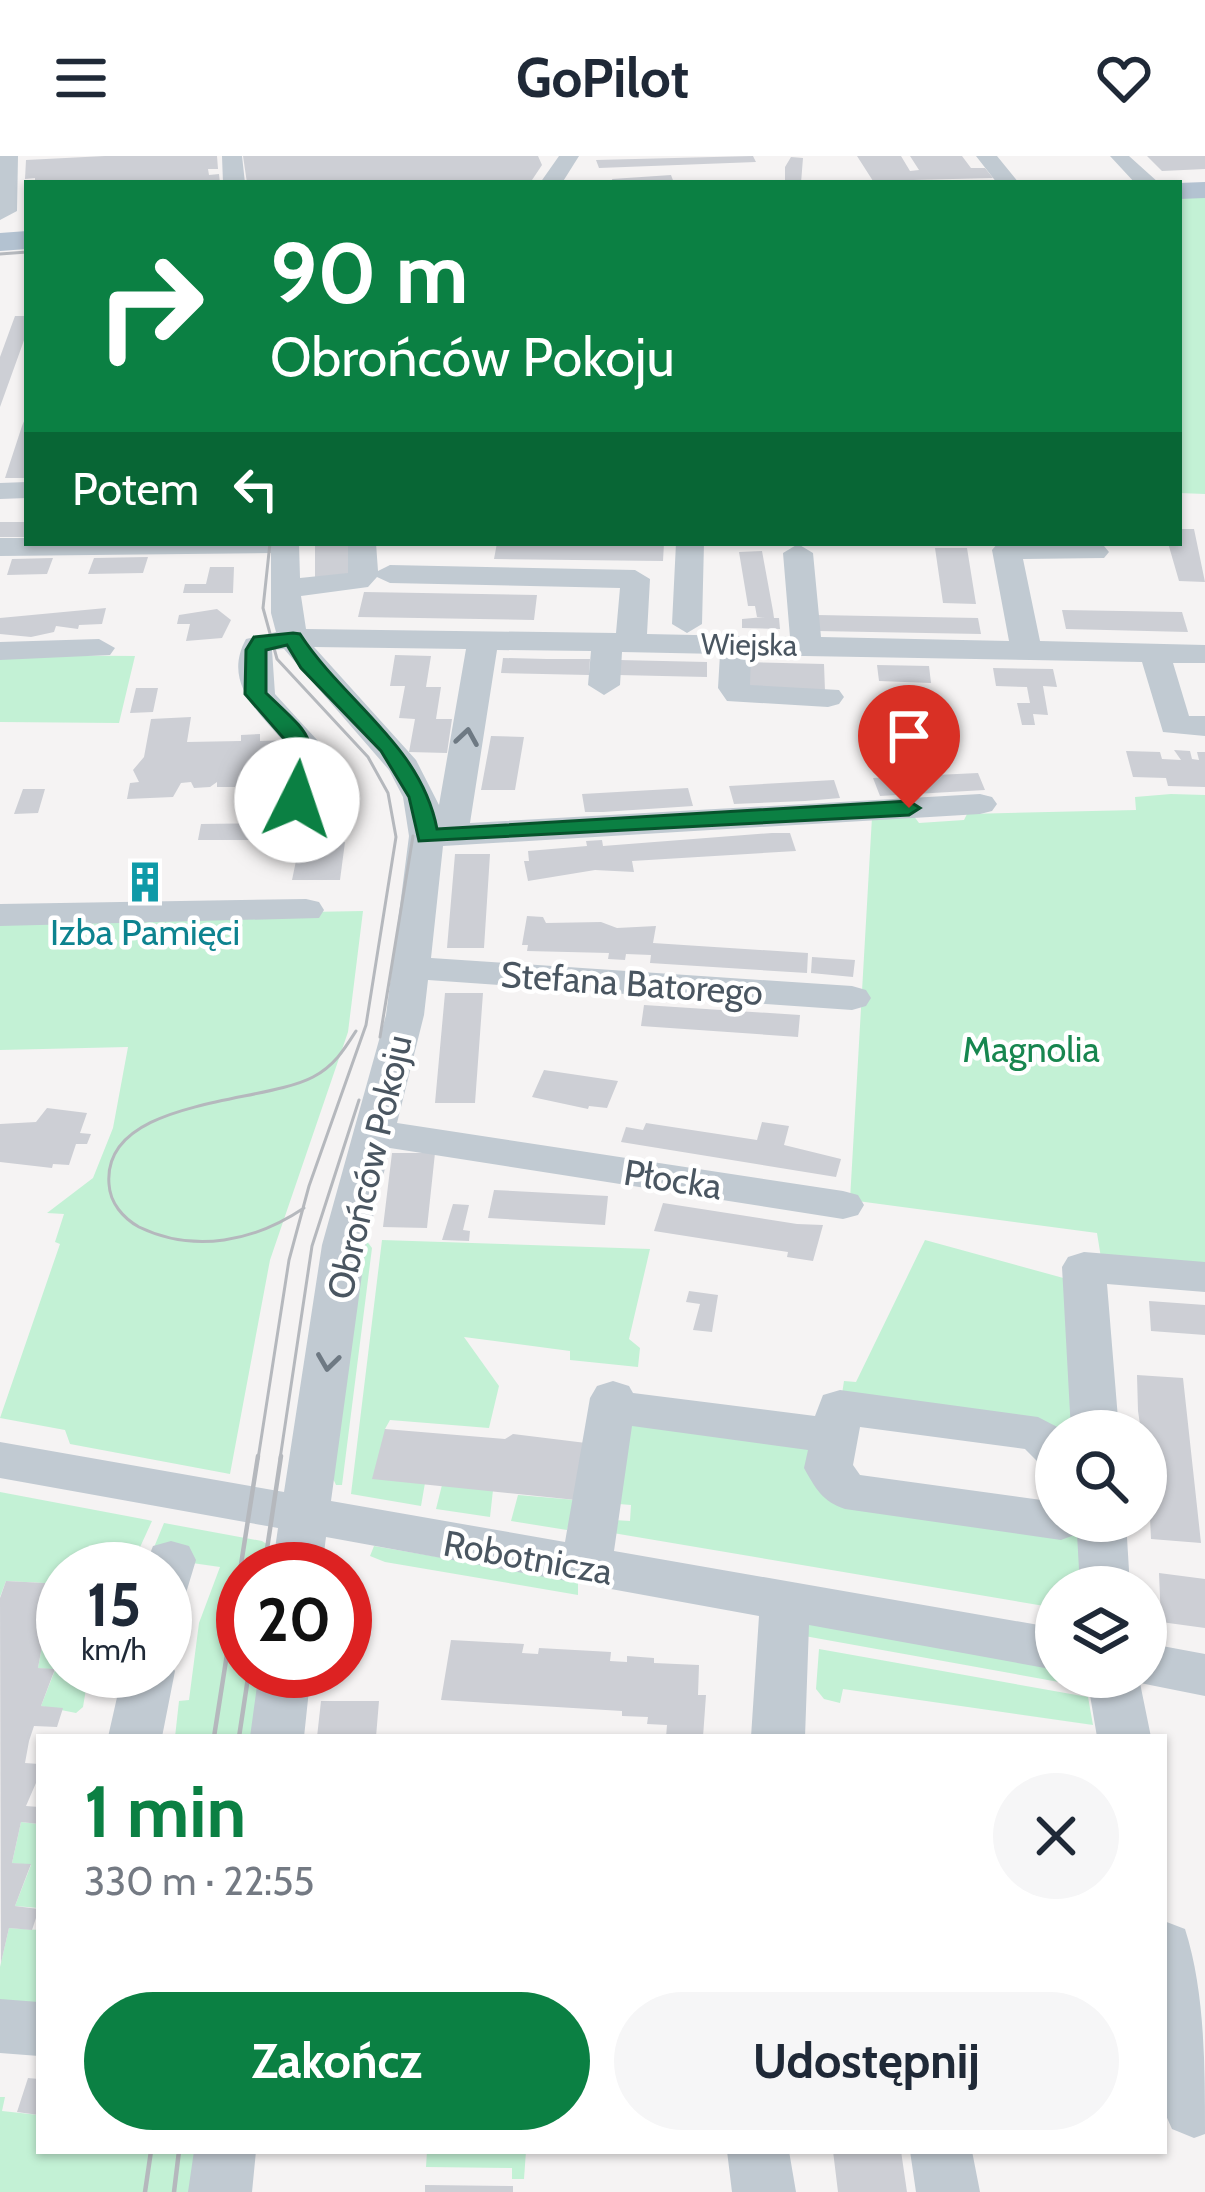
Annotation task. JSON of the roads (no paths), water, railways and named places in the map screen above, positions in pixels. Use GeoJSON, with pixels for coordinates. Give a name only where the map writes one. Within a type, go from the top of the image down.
{"type":"FeatureCollection","features":[{"type":"Feature","properties":{"kind":"street"},"geometry":{"type":"LineString","coordinates":[[0,213],[5,211],[8,156]]}},
{"type":"Feature","properties":{"kind":"street"},"geometry":{"type":"LineString","coordinates":[[986,156],[1006,180]]}},
{"type":"Feature","properties":{"kind":"street"},"geometry":{"type":"LineString","coordinates":[[1120,158],[1145,180]]}},
{"type":"Feature","properties":{"kind":"street"},"geometry":{"type":"LineString","coordinates":[[0,547],[71,546]]}},
{"type":"Feature","properties":{"kind":"street"},"geometry":{"type":"LineString","coordinates":[[285,546],[286,614],[293,639],[258,644],[254,687],[302,742],[297,800]]}},
{"type":"Feature","properties":{"kind":"street"},"geometry":{"type":"LineString","coordinates":[[301,586],[357,581],[363,576],[362,546]]}},
{"type":"Feature","properties":{"kind":"street"},"geometry":{"type":"LineString","coordinates":[[1026,650],[1007,550],[1094,551]]}},
{"type":"Feature","properties":{"kind":"street"},"geometry":{"type":"LineString","coordinates":[[798,553],[806,646]]}},
{"type":"Feature","properties":{"kind":"street"},"geometry":{"type":"LineString","coordinates":[[390,574],[634,579],[688,558],[687,624]]}},
{"type":"Feature","properties":{"kind":"street"},"geometry":{"type":"LineString","coordinates":[[604,685],[634,579]]}},
{"type":"Feature","properties":{"kind":"street","name":"Wiejska"},"geometry":{"type":"LineString","coordinates":[[293,639],[1205,654]]}},
{"type":"Feature","properties":{"kind":"street","name":"Obrońców Pokoju"},"geometry":{"type":"LineString","coordinates":[[293,639],[308,663],[367,722],[413,780],[439,835]]}},
{"type":"Feature","properties":{"kind":"street","name":"Obrońców Pokoju"},"geometry":{"type":"LineString","coordinates":[[301,1542],[345,1239],[377,1133],[483,640]]}},
{"type":"Feature","properties":{"kind":"street"},"geometry":{"type":"LineString","coordinates":[[736,645],[734,688],[738,694],[828,697]]}},
{"type":"Feature","properties":{"kind":"street"},"geometry":{"type":"LineString","coordinates":[[0,650],[99,648]]}},
{"type":"Feature","properties":{"kind":"street"},"geometry":{"type":"LineString","coordinates":[[1155,653],[1174,725],[1205,726]]}},
{"type":"Feature","properties":{"kind":"street"},"geometry":{"type":"LineString","coordinates":[[439,835],[980,804]]}},
{"type":"Feature","properties":{"kind":"street"},"geometry":{"type":"LineString","coordinates":[[0,915],[141,902],[306,910]]}},
{"type":"Feature","properties":{"kind":"street","name":"Stefana Batorego"},"geometry":{"type":"LineString","coordinates":[[413,968],[852,998]]}},
{"type":"Feature","properties":{"kind":"street","name":"Płocka"},"geometry":{"type":"LineString","coordinates":[[377,1133],[506,1147],[843,1205]]}},
{"type":"Feature","properties":{"kind":"street"},"geometry":{"type":"LineString","coordinates":[[1094,1410],[1084,1268],[1205,1277]]}},
{"type":"Feature","properties":{"kind":"street"},"geometry":{"type":"LineString","coordinates":[[586,1567],[613,1402],[835,1436]]}},
{"type":"Feature","properties":{"kind":"street"},"geometry":{"type":"LineString","coordinates":[[1035,1434],[840,1407],[828,1468],[845,1491],[1035,1518]]}},
{"type":"Feature","properties":{"kind":"street","name":"Robotnicza"},"geometry":{"type":"LineString","coordinates":[[0,1460],[1035,1645]]}},
{"type":"Feature","properties":{"kind":"street"},"geometry":{"type":"LineString","coordinates":[[778,1734],[785,1602]]}},
{"type":"Feature","properties":{"kind":"street"},"geometry":{"type":"LineString","coordinates":[[1167,1668],[1205,1675]]}},
{"type":"Feature","properties":{"kind":"street"},"geometry":{"type":"LineString","coordinates":[[136,1734],[143,1698]]}},
{"type":"Feature","properties":{"kind":"street"},"geometry":{"type":"LineString","coordinates":[[277,1734],[282,1698]]}},
{"type":"Feature","properties":{"kind":"street"},"geometry":{"type":"LineString","coordinates":[[1117,1698],[1123,1734]]}},
{"type":"Feature","properties":{"kind":"street"},"geometry":{"type":"LineString","coordinates":[[1167,1967],[1188,2108]]}},
{"type":"Feature","properties":{"kind":"street"},"geometry":{"type":"LineString","coordinates":[[0,2026],[36,2029]]}},
{"type":"Feature","properties":{"kind":"street"},"geometry":{"type":"LineString","coordinates":[[220,2192],[225,2154]]}},
{"type":"Feature","properties":{"kind":"street"},"geometry":{"type":"LineString","coordinates":[[758,2154],[764,2192]]}},
{"type":"Feature","properties":{"kind":"street"},"geometry":{"type":"LineString","coordinates":[[942,2154],[948,2192]]}},
{"type":"Feature","properties":{"kind":"tram line"},"geometry":{"type":"LineString","coordinates":[[0,254],[24,252]]}},
{"type":"Feature","properties":{"kind":"tram line"},"geometry":{"type":"LineString","coordinates":[[270,546],[263,608],[277,659],[368,757],[388,793],[396,837],[366,1025],[303,1209]]}},
{"type":"Feature","properties":{"kind":"tram line"},"geometry":{"type":"LineString","coordinates":[[380,1037],[413,836]]}},
{"type":"Feature","properties":{"kind":"tram line"},"geometry":{"type":"LineString","coordinates":[[303,1209],[265,1229],[224,1240],[203,1242],[160,1235],[133,1223],[115,1204],[109,1184],[114,1156],[131,1135],[157,1119],[313,1077],[333,1063],[356,1031]]}},
{"type":"Feature","properties":{"kind":"tram line"},"geometry":{"type":"LineString","coordinates":[[280,1459],[312,1246],[359,1100]]}},
{"type":"Feature","properties":{"kind":"tram line"},"geometry":{"type":"LineString","coordinates":[[258,1459],[289,1260],[303,1209]]}},
{"type":"Feature","properties":{"kind":"tram line"},"geometry":{"type":"LineString","coordinates":[[214,1734],[258,1456]]}},
{"type":"Feature","properties":{"kind":"tram line"},"geometry":{"type":"LineString","coordinates":[[268,1542],[281,1456]]}},
{"type":"Feature","properties":{"kind":"tram line"},"geometry":{"type":"LineString","coordinates":[[239,1734],[245,1698]]}},
{"type":"Feature","properties":{"kind":"tram line"},"geometry":{"type":"LineString","coordinates":[[145,2192],[151,2154]]}},
{"type":"Feature","properties":{"kind":"tram line"},"geometry":{"type":"LineString","coordinates":[[174,2192],[179,2154]]}},
{"type":"Feature","properties":{"kind":"place","name":"Izba Pamięci"},"geometry":{"type":"Point","coordinates":[145,882]}},
{"type":"Feature","properties":{"kind":"park label","name":"Magnolia"},"geometry":{"type":"Point","coordinates":[1031,1049]}}]}
